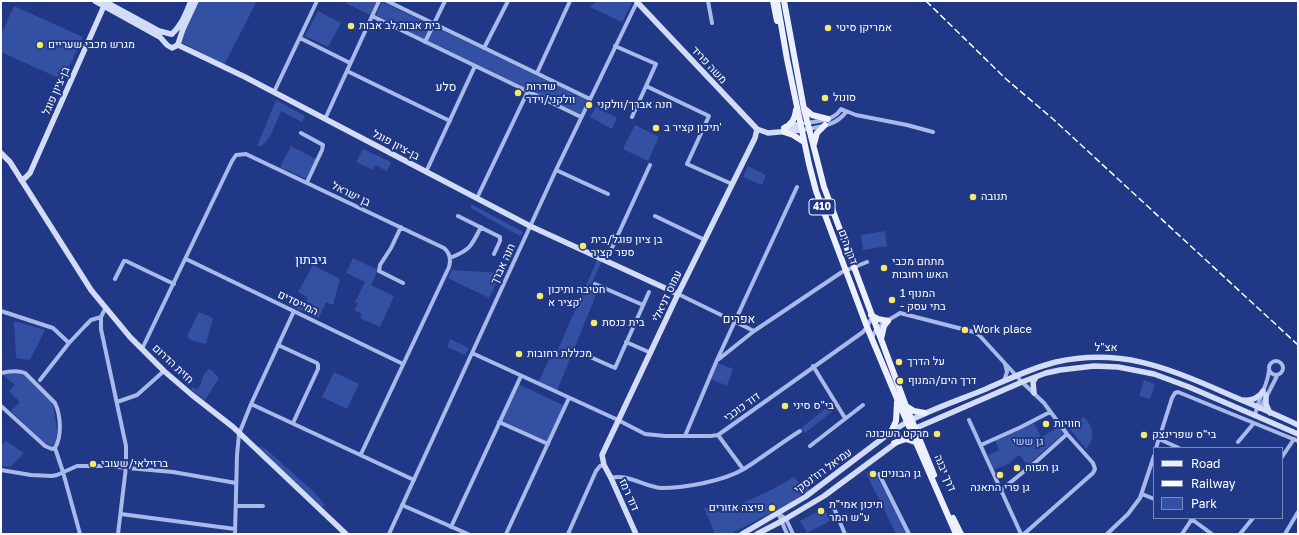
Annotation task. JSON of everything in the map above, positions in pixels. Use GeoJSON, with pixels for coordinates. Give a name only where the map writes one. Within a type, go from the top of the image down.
{"type":"FeatureCollection","features":[{"type":"Feature","properties":{"kind":"main road"},"geometry":{"type":"LineString","coordinates":[[773,1],[787,59]]}},
{"type":"Feature","properties":{"kind":"main road","name":"דרך הים"},"geometry":{"type":"LineString","coordinates":[[777,1],[804,142],[816,191],[867,327],[898,401],[910,421]]}},
{"type":"Feature","properties":{"kind":"main road","name":"דרך הים"},"geometry":{"type":"LineString","coordinates":[[784,1],[804,109],[824,188],[906,406],[910,421]]}},
{"type":"Feature","properties":{"kind":"main road"},"geometry":{"type":"LineString","coordinates":[[797,104],[795,117],[784,130],[804,142]]}},
{"type":"Feature","properties":{"kind":"main road"},"geometry":{"type":"LineString","coordinates":[[804,109],[812,115],[828,119]]}},
{"type":"Feature","properties":{"kind":"main road"},"geometry":{"type":"LineString","coordinates":[[814,148],[816,136],[819,130],[825,125]]}},
{"type":"Feature","properties":{"kind":"main road"},"geometry":{"type":"LineString","coordinates":[[871,316],[888,321],[884,326],[881,339]]}},
{"type":"Feature","properties":{"kind":"main road"},"geometry":{"type":"LineString","coordinates":[[891,432],[896,418],[898,401]]}},
{"type":"Feature","properties":{"kind":"main road"},"geometry":{"type":"LineString","coordinates":[[906,406],[914,411],[925,414]]}},
{"type":"Feature","properties":{"kind":"main road","name":"דרך יבנה"},"geometry":{"type":"LineString","coordinates":[[910,421],[962,534]]}},
{"type":"Feature","properties":{"kind":"main road","name":"דרך יבנה"},"geometry":{"type":"LineString","coordinates":[[913,430],[915,442],[956,534]]}},
{"type":"Feature","properties":{"kind":"main road"},"geometry":{"type":"LineString","coordinates":[[894,443],[906,439],[915,442]]}},
{"type":"Feature","properties":{"kind":"street"},"geometry":{"type":"LineString","coordinates":[[95,1],[159,31],[177,36],[178,42]]}},
{"type":"Feature","properties":{"kind":"street"},"geometry":{"type":"LineString","coordinates":[[165,42],[166,37],[178,28],[191,1]]}},
{"type":"Feature","properties":{"kind":"street"},"geometry":{"type":"LineString","coordinates":[[104,4],[160,37],[171,48],[178,42],[196,1]]}},
{"type":"Feature","properties":{"kind":"street"},"geometry":{"type":"LineString","coordinates":[[274,92],[316,1]]}},
{"type":"Feature","properties":{"kind":"street"},"geometry":{"type":"LineString","coordinates":[[325,119],[379,1]]}},
{"type":"Feature","properties":{"kind":"street"},"geometry":{"type":"LineString","coordinates":[[387,1],[590,99]]}},
{"type":"Feature","properties":{"kind":"street"},"geometry":{"type":"LineString","coordinates":[[425,42],[445,1]]}},
{"type":"Feature","properties":{"kind":"street"},"geometry":{"type":"LineString","coordinates":[[484,48],[508,1]]}},
{"type":"Feature","properties":{"kind":"street"},"geometry":{"type":"LineString","coordinates":[[537,73],[570,1]]}},
{"type":"Feature","properties":{"kind":"street"},"geometry":{"type":"LineString","coordinates":[[708,1],[712,23]]}},
{"type":"Feature","properties":{"kind":"street","name":"חנה אברך"},"geometry":{"type":"LineString","coordinates":[[389,534],[556,170],[636,2]]}},
{"type":"Feature","properties":{"kind":"street","name":"משה פריד"},"geometry":{"type":"LineString","coordinates":[[636,2],[757,129],[770,133],[802,127]]}},
{"type":"Feature","properties":{"kind":"street","name":"בן-ציון פוגל"},"geometry":{"type":"LineString","coordinates":[[21,180],[30,173],[104,4]]}},
{"type":"Feature","properties":{"kind":"street"},"geometry":{"type":"LineString","coordinates":[[372,16],[581,117]]}},
{"type":"Feature","properties":{"kind":"street"},"geometry":{"type":"LineString","coordinates":[[300,38],[350,63]]}},
{"type":"Feature","properties":{"kind":"street","name":"בן-ציון פוגל"},"geometry":{"type":"LineString","coordinates":[[178,42],[530,226],[678,294]]}},
{"type":"Feature","properties":{"kind":"street"},"geometry":{"type":"LineString","coordinates":[[615,46],[656,64],[632,117]]}},
{"type":"Feature","properties":{"kind":"street"},"geometry":{"type":"LineString","coordinates":[[426,172],[475,66]]}},
{"type":"Feature","properties":{"kind":"street"},"geometry":{"type":"LineString","coordinates":[[347,71],[450,121]]}},
{"type":"Feature","properties":{"kind":"street"},"geometry":{"type":"LineString","coordinates":[[646,86],[709,116],[687,164],[732,184]]}},
{"type":"Feature","properties":{"kind":"street"},"geometry":{"type":"LineString","coordinates":[[477,198],[528,92]]}},
{"type":"Feature","properties":{"kind":"street"},"geometry":{"type":"LineString","coordinates":[[808,126],[836,116],[841,109],[856,115],[907,125],[933,132]]}},
{"type":"Feature","properties":{"kind":"street"},"geometry":{"type":"LineString","coordinates":[[802,127],[825,125],[839,120],[846,112]]}},
{"type":"Feature","properties":{"kind":"street","name":"עמוס דניאלי"},"geometry":{"type":"LineString","coordinates":[[568,534],[596,471],[604,464],[602,455],[678,294],[755,138],[757,129]]}},
{"type":"Feature","properties":{"kind":"street"},"geometry":{"type":"LineString","coordinates":[[301,133],[323,145],[307,182]]}},
{"type":"Feature","properties":{"kind":"street"},"geometry":{"type":"LineString","coordinates":[[755,138],[763,134],[770,133]]}},
{"type":"Feature","properties":{"kind":"street","name":"חזית הדרום"},"geometry":{"type":"LineString","coordinates":[[1,154],[10,162],[81,276],[105,309],[130,337],[164,371],[233,427],[346,534]]}},
{"type":"Feature","properties":{"kind":"street","name":"בן ישראל"},"geometry":{"type":"LineString","coordinates":[[186,259],[232,161],[239,154],[250,156],[307,182],[444,248],[450,258]]}},
{"type":"Feature","properties":{"kind":"street"},"geometry":{"type":"LineString","coordinates":[[606,261],[650,165]]}},
{"type":"Feature","properties":{"kind":"street"},"geometry":{"type":"LineString","coordinates":[[556,170],[608,194]]}},
{"type":"Feature","properties":{"kind":"street"},"geometry":{"type":"LineString","coordinates":[[685,436],[717,360],[736,322],[797,188]]}},
{"type":"Feature","properties":{"kind":"street"},"geometry":{"type":"LineString","coordinates":[[458,216],[500,238],[494,254]]}},
{"type":"Feature","properties":{"kind":"street"},"geometry":{"type":"LineString","coordinates":[[655,216],[705,240]]}},
{"type":"Feature","properties":{"kind":"street"},"geometry":{"type":"LineString","coordinates":[[401,227],[391,248],[380,265],[379,271],[380,273],[402,283]]}},
{"type":"Feature","properties":{"kind":"street"},"geometry":{"type":"LineString","coordinates":[[361,454],[449,267],[450,258],[466,251],[481,228]]}},
{"type":"Feature","properties":{"kind":"street"},"geometry":{"type":"LineString","coordinates":[[142,349],[186,259]]}},
{"type":"Feature","properties":{"kind":"street","name":"המייסדים"},"geometry":{"type":"LineString","coordinates":[[186,259],[403,364]]}},
{"type":"Feature","properties":{"kind":"street"},"geometry":{"type":"LineString","coordinates":[[115,279],[124,261],[126,261],[174,284]]}},
{"type":"Feature","properties":{"kind":"street"},"geometry":{"type":"LineString","coordinates":[[717,360],[754,331],[846,270],[853,266],[867,262]]}},
{"type":"Feature","properties":{"kind":"street"},"geometry":{"type":"LineString","coordinates":[[595,284],[643,305]]}},
{"type":"Feature","properties":{"kind":"street"},"geometry":{"type":"LineString","coordinates":[[579,352],[615,368],[649,292]]}},
{"type":"Feature","properties":{"kind":"street"},"geometry":{"type":"LineString","coordinates":[[678,294],[754,331]]}},
{"type":"Feature","properties":{"kind":"street"},"geometry":{"type":"LineString","coordinates":[[105,309],[101,317],[101,328],[126,446],[126,467],[118,534]]}},
{"type":"Feature","properties":{"kind":"street"},"geometry":{"type":"LineString","coordinates":[[1,311],[53,328],[69,343]]}},
{"type":"Feature","properties":{"kind":"street"},"geometry":{"type":"LineString","coordinates":[[121,514],[235,532],[239,434],[251,404],[294,311]]}},
{"type":"Feature","properties":{"kind":"street"},"geometry":{"type":"LineString","coordinates":[[860,333],[873,340],[877,329],[900,313],[974,332],[983,338],[1022,382],[1034,393],[1067,434],[1092,461],[1095,467],[1093,473],[1022,534],[970,420]]}},
{"type":"Feature","properties":{"kind":"street","name":"דוד כוכבי"},"geometry":{"type":"LineString","coordinates":[[472,353],[618,420],[645,434],[654,436],[718,435],[860,333],[867,327],[871,316]]}},
{"type":"Feature","properties":{"kind":"street"},"geometry":{"type":"LineString","coordinates":[[40,380],[69,343],[91,320],[101,317]]}},
{"type":"Feature","properties":{"kind":"street"},"geometry":{"type":"LineString","coordinates":[[626,342],[651,353]]}},
{"type":"Feature","properties":{"kind":"street"},"geometry":{"type":"LineString","coordinates":[[278,345],[318,365],[318,369],[292,423]]}},
{"type":"Feature","properties":{"kind":"street","name":"אצ\"ל"},"geometry":{"type":"LineString","coordinates":[[910,421],[1044,365],[1094,358],[1124,359],[1179,373],[1298,425]]}},
{"type":"Feature","properties":{"kind":"street"},"geometry":{"type":"LineString","coordinates":[[1003,382],[1007,372],[1004,362]]}},
{"type":"Feature","properties":{"kind":"street"},"geometry":{"type":"LineString","coordinates":[[1242,400],[1252,400],[1264,393],[1283,370],[1283,365],[1280,362],[1272,362],[1269,365],[1264,393],[1255,416]]}},
{"type":"Feature","properties":{"kind":"street"},"geometry":{"type":"LineString","coordinates":[[814,366],[845,418]]}},
{"type":"Feature","properties":{"kind":"street","name":"אצ\"ל"},"geometry":{"type":"LineString","coordinates":[[913,430],[1036,376],[1060,370],[1101,366],[1127,368],[1154,374],[1174,381],[1298,434]]}},
{"type":"Feature","properties":{"kind":"street"},"geometry":{"type":"LineString","coordinates":[[1269,370],[1271,374],[1277,376]]}},
{"type":"Feature","properties":{"kind":"street"},"geometry":{"type":"LineString","coordinates":[[1,373],[14,371],[25,373],[55,403],[57,407],[59,430],[58,443],[55,448],[80,534]]}},
{"type":"Feature","properties":{"kind":"street"},"geometry":{"type":"LineString","coordinates":[[117,402],[137,395],[164,371]]}},
{"type":"Feature","properties":{"kind":"street"},"geometry":{"type":"LineString","coordinates":[[451,526],[521,376]]}},
{"type":"Feature","properties":{"kind":"street"},"geometry":{"type":"LineString","coordinates":[[1034,393],[1033,382],[1036,376]]}},
{"type":"Feature","properties":{"kind":"street"},"geometry":{"type":"LineString","coordinates":[[1156,447],[1172,398],[1175,393],[1182,393],[1296,440],[1283,456]]}},
{"type":"Feature","properties":{"kind":"street"},"geometry":{"type":"LineString","coordinates":[[1264,393],[1266,404],[1271,413]]}},
{"type":"Feature","properties":{"kind":"street"},"geometry":{"type":"LineString","coordinates":[[506,534],[569,398]]}},
{"type":"Feature","properties":{"kind":"street"},"geometry":{"type":"LineString","coordinates":[[251,404],[414,480]]}},
{"type":"Feature","properties":{"kind":"street"},"geometry":{"type":"LineString","coordinates":[[810,446],[863,405]]}},
{"type":"Feature","properties":{"kind":"street"},"geometry":{"type":"LineString","coordinates":[[1,406],[45,446],[52,449],[55,448]]}},
{"type":"Feature","properties":{"kind":"street"},"geometry":{"type":"LineString","coordinates":[[981,445],[1050,412]]}},
{"type":"Feature","properties":{"kind":"street","name":"עמיאל רוז'נסקי"},"geometry":{"type":"LineString","coordinates":[[742,534],[812,492],[891,432],[910,421]]}},
{"type":"Feature","properties":{"kind":"street"},"geometry":{"type":"LineString","coordinates":[[499,422],[548,444]]}},
{"type":"Feature","properties":{"kind":"street"},"geometry":{"type":"LineString","coordinates":[[1238,442],[1254,423]]}},
{"type":"Feature","properties":{"kind":"street"},"geometry":{"type":"LineString","coordinates":[[611,478],[620,477],[652,487],[667,488],[708,482],[743,469],[800,430]]}},
{"type":"Feature","properties":{"kind":"street","name":"עמיאל רוז'נסקי"},"geometry":{"type":"LineString","coordinates":[[757,534],[824,496],[913,430]]}},
{"type":"Feature","properties":{"kind":"street"},"geometry":{"type":"LineString","coordinates":[[1001,490],[1067,434]]}},
{"type":"Feature","properties":{"kind":"street"},"geometry":{"type":"LineString","coordinates":[[718,435],[743,469]]}},
{"type":"Feature","properties":{"kind":"street"},"geometry":{"type":"LineString","coordinates":[[1159,439],[1176,447]]}},
{"type":"Feature","properties":{"kind":"street"},"geometry":{"type":"LineString","coordinates":[[1107,534],[1128,514],[1142,494],[1153,459]]}},
{"type":"Feature","properties":{"kind":"street","name":"דוד רמז"},"geometry":{"type":"LineString","coordinates":[[604,464],[636,534]]}},
{"type":"Feature","properties":{"kind":"street"},"geometry":{"type":"LineString","coordinates":[[1,470],[45,477],[57,475],[77,466],[126,467],[173,472],[236,483]]}},
{"type":"Feature","properties":{"kind":"street"},"geometry":{"type":"LineString","coordinates":[[879,474],[909,534]]}},
{"type":"Feature","properties":{"kind":"street"},"geometry":{"type":"LineString","coordinates":[[1142,494],[1153,499]]}},
{"type":"Feature","properties":{"kind":"street"},"geometry":{"type":"LineString","coordinates":[[236,506],[263,506]]}},
{"type":"Feature","properties":{"kind":"street"},"geometry":{"type":"LineString","coordinates":[[402,506],[468,534]]}},
{"type":"Feature","properties":{"kind":"street"},"geometry":{"type":"LineString","coordinates":[[834,508],[845,534]]}},
{"type":"Feature","properties":{"kind":"street"},"geometry":{"type":"LineString","coordinates":[[1285,534],[1298,512]]}},
{"type":"Feature","properties":{"kind":"street"},"geometry":{"type":"LineString","coordinates":[[778,513],[793,534]]}},
{"type":"Feature","properties":{"kind":"street"},"geometry":{"type":"LineString","coordinates":[[1182,534],[1190,519]]}},
{"type":"Feature","properties":{"kind":"street"},"geometry":{"type":"LineString","coordinates":[[1192,519],[1212,534]]}},
{"type":"Feature","properties":{"kind":"street"},"geometry":{"type":"LineString","coordinates":[[1240,534],[1252,519]]}},
{"type":"Feature","properties":{"kind":"street"},"geometry":{"type":"LineString","coordinates":[[784,520],[787,534]]}},
{"type":"Feature","properties":{"kind":"green space"},"geometry":{"type":"Polygon","coordinates":[[[198,1],[257,1],[224,65],[185,44],[180,43],[198,1]]]}},
{"type":"Feature","properties":{"kind":"green space"},"geometry":{"type":"Polygon","coordinates":[[[347,1],[377,1],[370,15],[346,3],[347,1]]]}},
{"type":"Feature","properties":{"kind":"green space"},"geometry":{"type":"Polygon","coordinates":[[[597,1],[630,1],[632,3],[622,22],[590,7],[597,1]]]}},
{"type":"Feature","properties":{"kind":"green space"},"geometry":{"type":"Polygon","coordinates":[[[382,2],[431,25],[424,39],[376,15],[382,2]]]}},
{"type":"Feature","properties":{"kind":"green space","name":"מגרש מכבי שעריים"},"geometry":{"type":"Polygon","coordinates":[[[14,6],[83,37],[63,80],[1,52],[1,35],[14,6]]]}},
{"type":"Feature","properties":{"kind":"green space"},"geometry":{"type":"Polygon","coordinates":[[[318,11],[341,23],[328,47],[305,36],[318,11]]]}},
{"type":"Feature","properties":{"kind":"green space"},"geometry":{"type":"Polygon","coordinates":[[[435,27],[587,100],[580,115],[428,41],[435,27]]]}},
{"type":"Feature","properties":{"kind":"green space"},"geometry":{"type":"Polygon","coordinates":[[[276,100],[305,116],[302,122],[281,111],[268,140],[261,146],[257,146],[276,100]]]}},
{"type":"Feature","properties":{"kind":"green space"},"geometry":{"type":"Polygon","coordinates":[[[596,107],[617,118],[612,129],[590,117],[596,107]]]}},
{"type":"Feature","properties":{"kind":"green space"},"geometry":{"type":"Polygon","coordinates":[[[635,125],[659,137],[648,161],[623,149],[635,125]]]}},
{"type":"Feature","properties":{"kind":"green space"},"geometry":{"type":"Polygon","coordinates":[[[291,146],[316,159],[306,179],[280,167],[291,146]]]}},
{"type":"Feature","properties":{"kind":"green space"},"geometry":{"type":"Polygon","coordinates":[[[363,149],[391,162],[387,171],[375,165],[373,170],[356,162],[363,149]]]}},
{"type":"Feature","properties":{"kind":"green space"},"geometry":{"type":"Polygon","coordinates":[[[748,166],[766,175],[762,185],[743,177],[748,166]]]}},
{"type":"Feature","properties":{"kind":"green space"},"geometry":{"type":"Polygon","coordinates":[[[471,204],[523,232],[520,236],[471,208],[471,204]]]}},
{"type":"Feature","properties":{"kind":"green space"},"geometry":{"type":"Polygon","coordinates":[[[885,231],[887,246],[863,250],[861,235],[885,231]]]}},
{"type":"Feature","properties":{"kind":"green space"},"geometry":{"type":"Polygon","coordinates":[[[353,258],[378,270],[371,285],[394,296],[380,327],[360,318],[362,314],[354,310],[358,303],[355,302],[365,282],[346,273],[353,258]]]}},
{"type":"Feature","properties":{"kind":"green space"},"geometry":{"type":"Polygon","coordinates":[[[598,258],[602,261],[590,287],[598,290],[557,391],[538,383],[551,355],[555,356],[598,258]]]}},
{"type":"Feature","properties":{"kind":"green space"},"geometry":{"type":"Polygon","coordinates":[[[313,265],[340,279],[333,305],[326,302],[319,318],[308,313],[312,304],[306,301],[308,297],[298,292],[313,265]]]}},
{"type":"Feature","properties":{"kind":"green space"},"geometry":{"type":"Polygon","coordinates":[[[452,270],[501,273],[489,298],[448,278],[452,270]]]}},
{"type":"Feature","properties":{"kind":"green space"},"geometry":{"type":"Polygon","coordinates":[[[295,297],[310,304],[306,313],[291,306],[295,297]]]}},
{"type":"Feature","properties":{"kind":"green space"},"geometry":{"type":"Polygon","coordinates":[[[199,312],[213,318],[206,344],[193,341],[188,338],[188,334],[199,312]]]}},
{"type":"Feature","properties":{"kind":"green space"},"geometry":{"type":"Polygon","coordinates":[[[14,321],[45,330],[30,360],[16,358],[14,321]]]}},
{"type":"Feature","properties":{"kind":"green space"},"geometry":{"type":"Polygon","coordinates":[[[450,339],[469,348],[465,355],[447,347],[450,339]]]}},
{"type":"Feature","properties":{"kind":"green space"},"geometry":{"type":"Polygon","coordinates":[[[718,363],[733,369],[727,386],[711,379],[718,363]]]}},
{"type":"Feature","properties":{"kind":"green space"},"geometry":{"type":"Polygon","coordinates":[[[209,369],[219,378],[205,400],[191,390],[192,387],[197,390],[209,369]]]}},
{"type":"Feature","properties":{"kind":"green space"},"geometry":{"type":"Polygon","coordinates":[[[334,372],[359,384],[347,409],[322,397],[334,372]]]}},
{"type":"Feature","properties":{"kind":"green space"},"geometry":{"type":"Polygon","coordinates":[[[14,373],[24,375],[53,404],[57,430],[56,442],[53,446],[46,444],[11,411],[20,402],[9,391],[15,385],[3,375],[14,373]]]}},
{"type":"Feature","properties":{"kind":"green space"},"geometry":{"type":"Polygon","coordinates":[[[1144,380],[1155,384],[1150,399],[1139,396],[1144,380]]]}},
{"type":"Feature","properties":{"kind":"green space"},"geometry":{"type":"Polygon","coordinates":[[[518,384],[565,406],[548,443],[501,422],[518,384]]]}},
{"type":"Feature","properties":{"kind":"green space"},"geometry":{"type":"Polygon","coordinates":[[[830,405],[834,410],[805,433],[801,428],[830,405]]]}},
{"type":"Feature","properties":{"kind":"green space"},"geometry":{"type":"Polygon","coordinates":[[[1084,417],[1090,424],[1092,432],[1091,441],[1086,449],[1065,423],[1070,420],[1073,425],[1084,417]]]}},
{"type":"Feature","properties":{"kind":"green space","name":"גן ששי"},"geometry":{"type":"Polygon","coordinates":[[[1034,423],[1041,437],[1059,427],[1064,433],[1028,465],[1019,455],[1010,463],[994,470],[988,455],[999,450],[995,440],[1034,423]]]}},
{"type":"Feature","properties":{"kind":"green space"},"geometry":{"type":"Polygon","coordinates":[[[6,441],[24,453],[10,467],[1,466],[1,446],[6,441]]]}},
{"type":"Feature","properties":{"kind":"green space"},"geometry":{"type":"Polygon","coordinates":[[[260,446],[266,449],[315,493],[325,505],[322,507],[258,448],[260,446]]]}},
{"type":"Feature","properties":{"kind":"green space"},"geometry":{"type":"Polygon","coordinates":[[[873,469],[908,534],[896,534],[866,473],[873,469]]]}},
{"type":"Feature","properties":{"kind":"green space"},"geometry":{"type":"Polygon","coordinates":[[[794,477],[798,482],[806,485],[810,490],[783,507],[730,534],[715,534],[704,508],[712,509],[721,513],[773,489],[794,477]]]}},
{"type":"Feature","properties":{"kind":"green space"},"geometry":{"type":"Polygon","coordinates":[[[824,508],[830,521],[807,533],[800,521],[824,508]]]}},
{"type":"Feature","properties":{"kind":"railway"},"geometry":{"type":"LineString","coordinates":[[926,1],[1006,79],[1053,119],[1298,345]]}},
{"type":"Feature","properties":{"kind":"place","name":"בית אבות לב אבות"},"geometry":{"type":"Point","coordinates":[351,26]}},
{"type":"Feature","properties":{"kind":"place","name":"אמריקן סיטי"},"geometry":{"type":"Point","coordinates":[828,28]}},
{"type":"Feature","properties":{"kind":"place","name":"מגרש מכבי שעריים"},"geometry":{"type":"Point","coordinates":[40,45]}},
{"type":"Feature","properties":{"kind":"place","name":"שדרות וולקני/וידר"},"geometry":{"type":"Point","coordinates":[518,93]}},
{"type":"Feature","properties":{"kind":"place","name":"סונול"},"geometry":{"type":"Point","coordinates":[825,98]}},
{"type":"Feature","properties":{"kind":"place","name":"חנה אברך/וולקני"},"geometry":{"type":"Point","coordinates":[589,105]}},
{"type":"Feature","properties":{"kind":"place","name":"תיכון קציר ב'"},"geometry":{"type":"Point","coordinates":[656,128]}},
{"type":"Feature","properties":{"kind":"place","name":"תנובה"},"geometry":{"type":"Point","coordinates":[973,197]}},
{"type":"Feature","properties":{"kind":"place","name":"בן ציון פוגל/בית ספר קציר"},"geometry":{"type":"Point","coordinates":[583,246]}},
{"type":"Feature","properties":{"kind":"place","name":"מתחם מכבי האש רחובות"},"geometry":{"type":"Point","coordinates":[884,268]}},
{"type":"Feature","properties":{"kind":"place","name":"חטיבה ותיכון קציר א'"},"geometry":{"type":"Point","coordinates":[540,296]}},
{"type":"Feature","properties":{"kind":"place","name":"המנוף 1 - בתי עסק"},"geometry":{"type":"Point","coordinates":[892,300]}},
{"type":"Feature","properties":{"kind":"place","name":"בית כנסת"},"geometry":{"type":"Point","coordinates":[594,323]}},
{"type":"Feature","properties":{"kind":"place","name":"Work place"},"geometry":{"type":"Point","coordinates":[965,330]}},
{"type":"Feature","properties":{"kind":"place","name":"מכללת רחובות"},"geometry":{"type":"Point","coordinates":[519,354]}},
{"type":"Feature","properties":{"kind":"place","name":"על הדרך"},"geometry":{"type":"Point","coordinates":[899,362]}},
{"type":"Feature","properties":{"kind":"place","name":"דרך הים/המנוף"},"geometry":{"type":"Point","coordinates":[900,381]}},
{"type":"Feature","properties":{"kind":"place","name":"בי\"ס סיני"},"geometry":{"type":"Point","coordinates":[785,406]}},
{"type":"Feature","properties":{"kind":"place","name":"חוויות"},"geometry":{"type":"Point","coordinates":[1046,424]}},
{"type":"Feature","properties":{"kind":"place","name":"מרקט השכונה"},"geometry":{"type":"Point","coordinates":[937,434]}},
{"type":"Feature","properties":{"kind":"place","name":"בי\"ס שפרינצק"},"geometry":{"type":"Point","coordinates":[1144,435]}},
{"type":"Feature","properties":{"kind":"place","name":"ברזילאי/שעובי"},"geometry":{"type":"Point","coordinates":[93,464]}},
{"type":"Feature","properties":{"kind":"place","name":"גן תפוח"},"geometry":{"type":"Point","coordinates":[1017,468]}},
{"type":"Feature","properties":{"kind":"place","name":"גן הבונים"},"geometry":{"type":"Point","coordinates":[873,474]}},
{"type":"Feature","properties":{"kind":"place","name":"גן פרי התאנה"},"geometry":{"type":"Point","coordinates":[1000,475]}},
{"type":"Feature","properties":{"kind":"place","name":"פיצה אזורים"},"geometry":{"type":"Point","coordinates":[772,508]}},
{"type":"Feature","properties":{"kind":"place","name":"תיכון אמי\"ת ע\"ש המר"},"geometry":{"type":"Point","coordinates":[821,511]}},
{"type":"Feature","properties":{"kind":"district","name":"סלע"},"geometry":{"type":"Point","coordinates":[446,87]}},
{"type":"Feature","properties":{"kind":"district","name":"גיבתון"},"geometry":{"type":"Point","coordinates":[311,260]}},
{"type":"Feature","properties":{"kind":"district","name":"אפרים"},"geometry":{"type":"Point","coordinates":[739,319]}}]}
